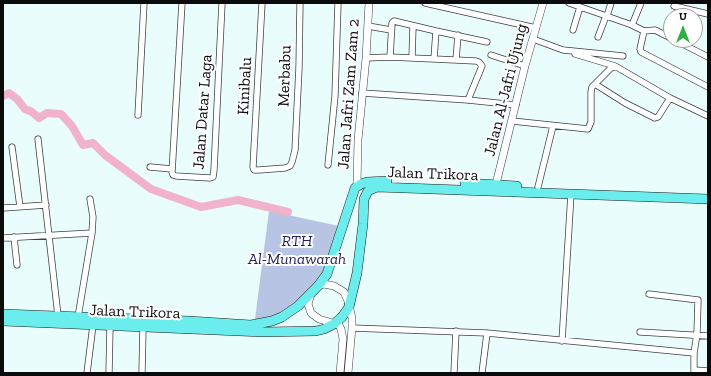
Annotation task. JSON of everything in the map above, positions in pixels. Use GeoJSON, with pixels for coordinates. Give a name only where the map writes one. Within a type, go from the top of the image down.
{"type":"FeatureCollection","features":[{"type":"Feature","properties":{"kind":"main road","name":"Jalan Trikora"},"geometry":{"type":"LineString","coordinates":[[3,321],[143,327],[251,325],[272,321],[289,312],[318,286],[327,274],[353,192],[357,186],[373,181],[450,186]]}},
{"type":"Feature","properties":{"kind":"main road","name":"Jalan Trikora"},"geometry":{"type":"LineString","coordinates":[[3,314],[78,317],[263,332],[324,329],[334,324],[342,317],[349,307],[357,273],[363,224],[364,199],[368,191],[377,187],[496,184],[708,194]]}},
{"type":"Feature","properties":{"kind":"main road","name":"Jalan Trikora"},"geometry":{"type":"LineString","coordinates":[[459,186],[571,194],[708,199]]}},
{"type":"Feature","properties":{"kind":"street"},"geometry":{"type":"LineString","coordinates":[[138,115],[144,3]]}},
{"type":"Feature","properties":{"kind":"street"},"geometry":{"type":"LineString","coordinates":[[150,167],[172,169],[182,3]]}},
{"type":"Feature","properties":{"kind":"street","name":"Jalan Datar Laga"},"geometry":{"type":"LineString","coordinates":[[172,169],[172,174],[176,176],[213,177],[222,3]]}},
{"type":"Feature","properties":{"kind":"street","name":"Kinibalu"},"geometry":{"type":"LineString","coordinates":[[262,3],[254,169],[272,169],[290,166],[295,150]]}},
{"type":"Feature","properties":{"kind":"street","name":"Merbabu"},"geometry":{"type":"LineString","coordinates":[[295,150],[299,68],[300,3]]}},
{"type":"Feature","properties":{"kind":"street"},"geometry":{"type":"LineString","coordinates":[[328,165],[335,96],[338,3]]}},
{"type":"Feature","properties":{"kind":"street","name":"Jalan Jafri Zam Zam 2"},"geometry":{"type":"LineString","coordinates":[[357,186],[358,140],[366,58],[369,3]]}},
{"type":"Feature","properties":{"kind":"street"},"geometry":{"type":"LineString","coordinates":[[425,3],[536,28]]}},
{"type":"Feature","properties":{"kind":"street","name":"Jalan Al-Jafri Ujung"},"geometry":{"type":"LineString","coordinates":[[496,184],[525,66],[543,3]]}},
{"type":"Feature","properties":{"kind":"street"},"geometry":{"type":"LineString","coordinates":[[569,3],[632,25],[644,32],[653,30],[663,34]]}},
{"type":"Feature","properties":{"kind":"street"},"geometry":{"type":"LineString","coordinates":[[598,37],[611,3]]}},
{"type":"Feature","properties":{"kind":"street"},"geometry":{"type":"LineString","coordinates":[[632,25],[641,3]]}},
{"type":"Feature","properties":{"kind":"street"},"geometry":{"type":"LineString","coordinates":[[676,5],[708,14]]}},
{"type":"Feature","properties":{"kind":"street"},"geometry":{"type":"LineString","coordinates":[[572,30],[580,7]]}},
{"type":"Feature","properties":{"kind":"street"},"geometry":{"type":"LineString","coordinates":[[390,57],[391,30],[393,22],[487,42]]}},
{"type":"Feature","properties":{"kind":"street"},"geometry":{"type":"LineString","coordinates":[[368,26],[391,30]]}},
{"type":"Feature","properties":{"kind":"street"},"geometry":{"type":"LineString","coordinates":[[412,26],[412,58]]}},
{"type":"Feature","properties":{"kind":"street"},"geometry":{"type":"LineString","coordinates":[[434,59],[436,31]]}},
{"type":"Feature","properties":{"kind":"street"},"geometry":{"type":"LineString","coordinates":[[644,32],[640,50],[641,52],[708,87]]}},
{"type":"Feature","properties":{"kind":"street"},"geometry":{"type":"LineString","coordinates":[[456,60],[458,35]]}},
{"type":"Feature","properties":{"kind":"street"},"geometry":{"type":"LineString","coordinates":[[533,39],[615,66],[670,98],[708,116]]}},
{"type":"Feature","properties":{"kind":"street"},"geometry":{"type":"LineString","coordinates":[[691,48],[708,57]]}},
{"type":"Feature","properties":{"kind":"street"},"geometry":{"type":"LineString","coordinates":[[563,50],[623,56]]}},
{"type":"Feature","properties":{"kind":"street"},"geometry":{"type":"LineString","coordinates":[[491,54],[525,66]]}},
{"type":"Feature","properties":{"kind":"street"},"geometry":{"type":"LineString","coordinates":[[366,58],[390,57],[479,62],[482,66],[468,100]]}},
{"type":"Feature","properties":{"kind":"street"},"geometry":{"type":"LineString","coordinates":[[512,121],[585,130],[589,128],[591,122],[590,92],[595,84],[615,66]]}},
{"type":"Feature","properties":{"kind":"street"},"geometry":{"type":"LineString","coordinates":[[595,84],[625,103],[655,118],[658,117],[670,98]]}},
{"type":"Feature","properties":{"kind":"street"},"geometry":{"type":"LineString","coordinates":[[362,93],[468,100],[516,105]]}},
{"type":"Feature","properties":{"kind":"street"},"geometry":{"type":"LineString","coordinates":[[538,187],[553,126]]}},
{"type":"Feature","properties":{"kind":"street"},"geometry":{"type":"LineString","coordinates":[[38,139],[58,316]]}},
{"type":"Feature","properties":{"kind":"street"},"geometry":{"type":"LineString","coordinates":[[12,147],[20,207]]}},
{"type":"Feature","properties":{"kind":"street"},"geometry":{"type":"LineString","coordinates":[[562,341],[571,194]]}},
{"type":"Feature","properties":{"kind":"street"},"geometry":{"type":"LineString","coordinates":[[78,317],[92,233],[93,216],[90,199]]}},
{"type":"Feature","properties":{"kind":"street"},"geometry":{"type":"LineString","coordinates":[[3,208],[46,205]]}},
{"type":"Feature","properties":{"kind":"street"},"geometry":{"type":"LineString","coordinates":[[3,238],[92,233]]}},
{"type":"Feature","properties":{"kind":"street"},"geometry":{"type":"LineString","coordinates":[[14,237],[17,265]]}},
{"type":"Feature","properties":{"kind":"street"},"geometry":{"type":"LineString","coordinates":[[318,286],[324,284],[330,285],[340,289],[346,296],[352,328],[348,373]]}},
{"type":"Feature","properties":{"kind":"street"},"geometry":{"type":"LineString","coordinates":[[311,293],[308,304],[311,313],[319,319],[340,326],[343,340],[340,373]]}},
{"type":"Feature","properties":{"kind":"street"},"geometry":{"type":"LineString","coordinates":[[649,294],[698,300],[694,371],[708,371]]}},
{"type":"Feature","properties":{"kind":"street"},"geometry":{"type":"LineString","coordinates":[[87,373],[93,325]]}},
{"type":"Feature","properties":{"kind":"street"},"geometry":{"type":"LineString","coordinates":[[109,373],[110,326]]}},
{"type":"Feature","properties":{"kind":"street"},"geometry":{"type":"LineString","coordinates":[[142,373],[143,327]]}},
{"type":"Feature","properties":{"kind":"street"},"geometry":{"type":"LineString","coordinates":[[352,328],[487,333],[694,353]]}},
{"type":"Feature","properties":{"kind":"street"},"geometry":{"type":"LineString","coordinates":[[454,373],[456,331]]}},
{"type":"Feature","properties":{"kind":"street"},"geometry":{"type":"LineString","coordinates":[[640,332],[697,334],[708,336]]}},
{"type":"Feature","properties":{"kind":"street"},"geometry":{"type":"LineString","coordinates":[[482,373],[487,333]]}},
{"type":"Feature","properties":{"kind":"green space","name":"RTH Al-Munawarah"},"geometry":{"type":"Polygon","coordinates":[[[269,211],[339,226],[319,283],[287,310],[265,319],[255,319],[269,211]]]}},
{"type":"Feature","properties":{"kind":"waterway"},"geometry":{"type":"LineString","coordinates":[[3,96],[9,93],[17,99],[25,109],[32,112],[39,118],[47,113],[61,114],[72,126],[83,145],[93,143],[105,155],[151,189],[201,207],[238,200],[288,212]]}}]}
